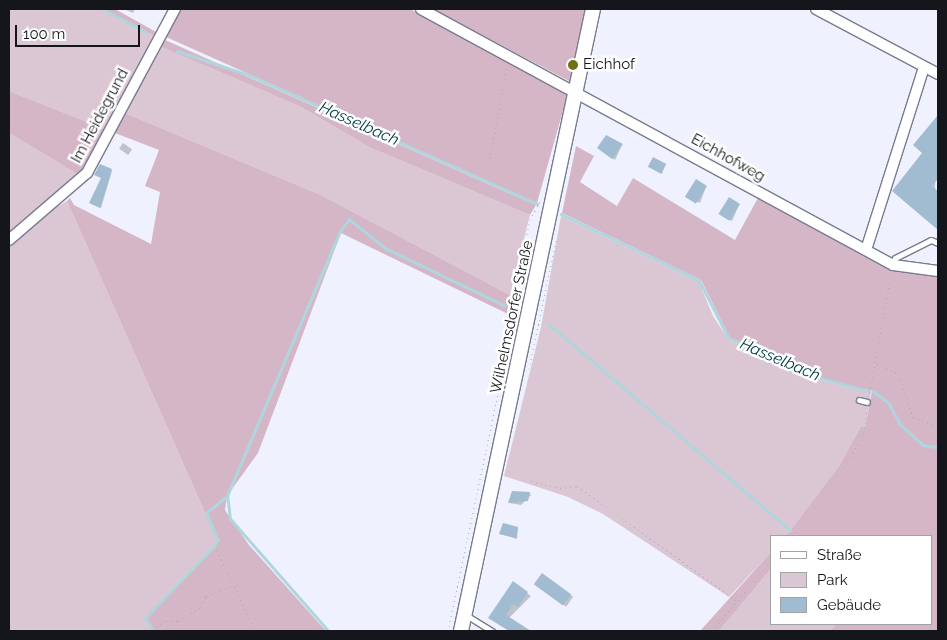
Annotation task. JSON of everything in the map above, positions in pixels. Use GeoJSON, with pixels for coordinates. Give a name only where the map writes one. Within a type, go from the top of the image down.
{"type":"FeatureCollection","features":[{"type":"Feature","properties":{"kind":"street","name":"Im Heidegrund"},"geometry":{"type":"LineString","coordinates":[[9,240],[87,173],[175,9]]}},
{"type":"Feature","properties":{"kind":"street","name":"Eichhofweg"},"geometry":{"type":"LineString","coordinates":[[421,9],[893,264],[938,271]]}},
{"type":"Feature","properties":{"kind":"street","name":"Wilhelmsdorfer Straße"},"geometry":{"type":"LineString","coordinates":[[461,631],[594,9]]}},
{"type":"Feature","properties":{"kind":"street"},"geometry":{"type":"LineString","coordinates":[[816,9],[938,74]]}},
{"type":"Feature","properties":{"kind":"street"},"geometry":{"type":"LineString","coordinates":[[866,250],[924,67]]}},
{"type":"Feature","properties":{"kind":"lane"},"geometry":{"type":"LineString","coordinates":[[893,264],[896,258],[931,240],[938,243]]}},
{"type":"Feature","properties":{"kind":"lane"},"geometry":{"type":"LineString","coordinates":[[859,400],[867,402]]}},
{"type":"Feature","properties":{"kind":"lane"},"geometry":{"type":"LineString","coordinates":[[465,615],[492,631]]}},
{"type":"Feature","properties":{"kind":"path"},"geometry":{"type":"LineString","coordinates":[[489,162],[509,56]]}},
{"type":"Feature","properties":{"kind":"path"},"geometry":{"type":"LineString","coordinates":[[448,631],[510,337],[512,298],[530,220],[543,196]]}},
{"type":"Feature","properties":{"kind":"path"},"geometry":{"type":"LineString","coordinates":[[794,535],[864,433],[867,402],[876,364],[893,264]]}},
{"type":"Feature","properties":{"kind":"path"},"geometry":{"type":"LineString","coordinates":[[876,364],[899,374],[913,417],[938,426]]}},
{"type":"Feature","properties":{"kind":"path"},"geometry":{"type":"LineString","coordinates":[[531,481],[560,488],[576,486],[736,600]]}},
{"type":"Feature","properties":{"kind":"path"},"geometry":{"type":"LineString","coordinates":[[217,550],[255,631]]}},
{"type":"Feature","properties":{"kind":"path"},"geometry":{"type":"LineString","coordinates":[[712,631],[736,600],[770,562]]}},
{"type":"Feature","properties":{"kind":"path"},"geometry":{"type":"LineString","coordinates":[[147,630],[166,621],[178,621],[200,607],[206,596],[234,586]]}},
{"type":"Feature","properties":{"kind":"green space"},"geometry":{"type":"Polygon","coordinates":[[[9,9],[104,9],[156,37],[105,129],[9,91],[9,9]]]}},
{"type":"Feature","properties":{"kind":"green space"},"geometry":{"type":"Polygon","coordinates":[[[159,46],[299,106],[371,148],[530,215],[510,295],[321,195],[125,113],[159,46]]]}},
{"type":"Feature","properties":{"kind":"green space"},"geometry":{"type":"Polygon","coordinates":[[[9,133],[79,175],[9,234],[9,133]]]}},
{"type":"Feature","properties":{"kind":"green space"},"geometry":{"type":"Polygon","coordinates":[[[67,201],[218,542],[145,617],[154,631],[9,631],[9,247],[31,222],[67,201]]]}},
{"type":"Feature","properties":{"kind":"green space"},"geometry":{"type":"Polygon","coordinates":[[[561,216],[699,282],[713,316],[729,340],[812,378],[871,393],[865,427],[861,426],[839,466],[787,535],[770,535],[770,553],[729,597],[603,514],[568,497],[504,476],[541,327],[561,216]]]}},
{"type":"Feature","properties":{"kind":"green space"},"geometry":{"type":"Polygon","coordinates":[[[770,570],[770,625],[835,625],[830,631],[719,631],[770,570]]]}},
{"type":"Feature","properties":{"kind":"shaded area"},"geometry":{"type":"Polygon","coordinates":[[[104,9],[115,9],[158,33],[156,37],[104,9]]]}},
{"type":"Feature","properties":{"kind":"shaded area"},"geometry":{"type":"Polygon","coordinates":[[[179,9],[410,9],[568,93],[537,203],[164,36],[179,9]]]}},
{"type":"Feature","properties":{"kind":"shaded area"},"geometry":{"type":"Polygon","coordinates":[[[433,9],[585,9],[571,82],[433,9]]]}},
{"type":"Feature","properties":{"kind":"shaded area"},"geometry":{"type":"Polygon","coordinates":[[[163,39],[536,205],[530,215],[371,148],[299,106],[159,46],[163,39]]]}},
{"type":"Feature","properties":{"kind":"shaded area"},"geometry":{"type":"Polygon","coordinates":[[[9,91],[105,129],[79,175],[9,133],[9,91]]]}},
{"type":"Feature","properties":{"kind":"shaded area"},"geometry":{"type":"Polygon","coordinates":[[[125,113],[321,195],[510,295],[508,314],[341,233],[258,453],[227,496],[225,510],[249,545],[326,631],[154,631],[145,617],[218,542],[67,201],[70,198],[74,205],[151,244],[160,192],[145,186],[159,150],[115,133],[125,113]]]}},
{"type":"Feature","properties":{"kind":"shaded area"},"geometry":{"type":"Polygon","coordinates":[[[576,146],[594,156],[580,182],[617,206],[633,178],[735,240],[759,196],[894,269],[938,274],[938,631],[830,631],[835,625],[932,625],[932,535],[787,535],[839,466],[861,426],[865,427],[872,391],[813,376],[730,338],[701,280],[562,213],[576,146]]]}},
{"type":"Feature","properties":{"kind":"shaded area"},"geometry":{"type":"Polygon","coordinates":[[[770,553],[770,570],[719,631],[700,631],[770,553]]]}},
{"type":"Feature","properties":{"kind":"building"},"geometry":{"type":"Polygon","coordinates":[[[938,115],[938,179],[932,186],[938,191],[938,230],[892,191],[922,153],[913,145],[938,115]]]}},
{"type":"Feature","properties":{"kind":"building"},"geometry":{"type":"Polygon","coordinates":[[[606,135],[623,144],[612,159],[597,148],[606,135]]]}},
{"type":"Feature","properties":{"kind":"building"},"geometry":{"type":"Polygon","coordinates":[[[653,157],[666,164],[661,174],[648,167],[653,157]]]}},
{"type":"Feature","properties":{"kind":"building"},"geometry":{"type":"Polygon","coordinates":[[[100,164],[112,169],[100,208],[89,203],[101,178],[94,175],[100,164]]]}},
{"type":"Feature","properties":{"kind":"building"},"geometry":{"type":"Polygon","coordinates":[[[696,179],[707,186],[696,204],[685,197],[696,179]]]}},
{"type":"Feature","properties":{"kind":"building"},"geometry":{"type":"Polygon","coordinates":[[[729,197],[740,204],[729,221],[718,214],[729,197]]]}},
{"type":"Feature","properties":{"kind":"building"},"geometry":{"type":"Polygon","coordinates":[[[512,491],[530,492],[528,501],[508,503],[512,491]]]}},
{"type":"Feature","properties":{"kind":"building"},"geometry":{"type":"Polygon","coordinates":[[[503,523],[518,527],[516,538],[499,534],[503,523]]]}},
{"type":"Feature","properties":{"kind":"building"},"geometry":{"type":"Polygon","coordinates":[[[542,573],[571,594],[563,605],[534,584],[542,573]]]}},
{"type":"Feature","properties":{"kind":"building"},"geometry":{"type":"Polygon","coordinates":[[[513,581],[528,592],[518,607],[513,604],[506,615],[531,631],[509,631],[488,618],[513,581]]]}},
{"type":"Feature","properties":{"kind":"waterway","name":"Hasselbach"},"geometry":{"type":"LineString","coordinates":[[103,9],[146,32]]}},
{"type":"Feature","properties":{"kind":"waterway","name":"Hasselbach"},"geometry":{"type":"LineString","coordinates":[[177,51],[249,75],[537,204]]}},
{"type":"Feature","properties":{"kind":"waterway","name":"Hasselbach"},"geometry":{"type":"LineString","coordinates":[[561,214],[699,280],[729,338],[813,376],[869,391]]}},
{"type":"Feature","properties":{"kind":"waterway"},"geometry":{"type":"LineString","coordinates":[[328,631],[230,519],[227,496],[339,233],[349,219],[387,249],[504,305]]}},
{"type":"Feature","properties":{"kind":"waterway"},"geometry":{"type":"LineString","coordinates":[[549,324],[790,530]]}},
{"type":"Feature","properties":{"kind":"waterway","name":"Hasselbach"},"geometry":{"type":"LineString","coordinates":[[873,391],[889,403],[900,424],[923,445],[938,447]]}},
{"type":"Feature","properties":{"kind":"waterway"},"geometry":{"type":"LineString","coordinates":[[218,541],[206,513],[227,496]]}},
{"type":"Feature","properties":{"kind":"waterway"},"geometry":{"type":"LineString","coordinates":[[150,626],[145,618],[215,545]]}},
{"type":"Feature","properties":{"kind":"place","name":"Eichhof"},"geometry":{"type":"Point","coordinates":[573,65]}}]}
